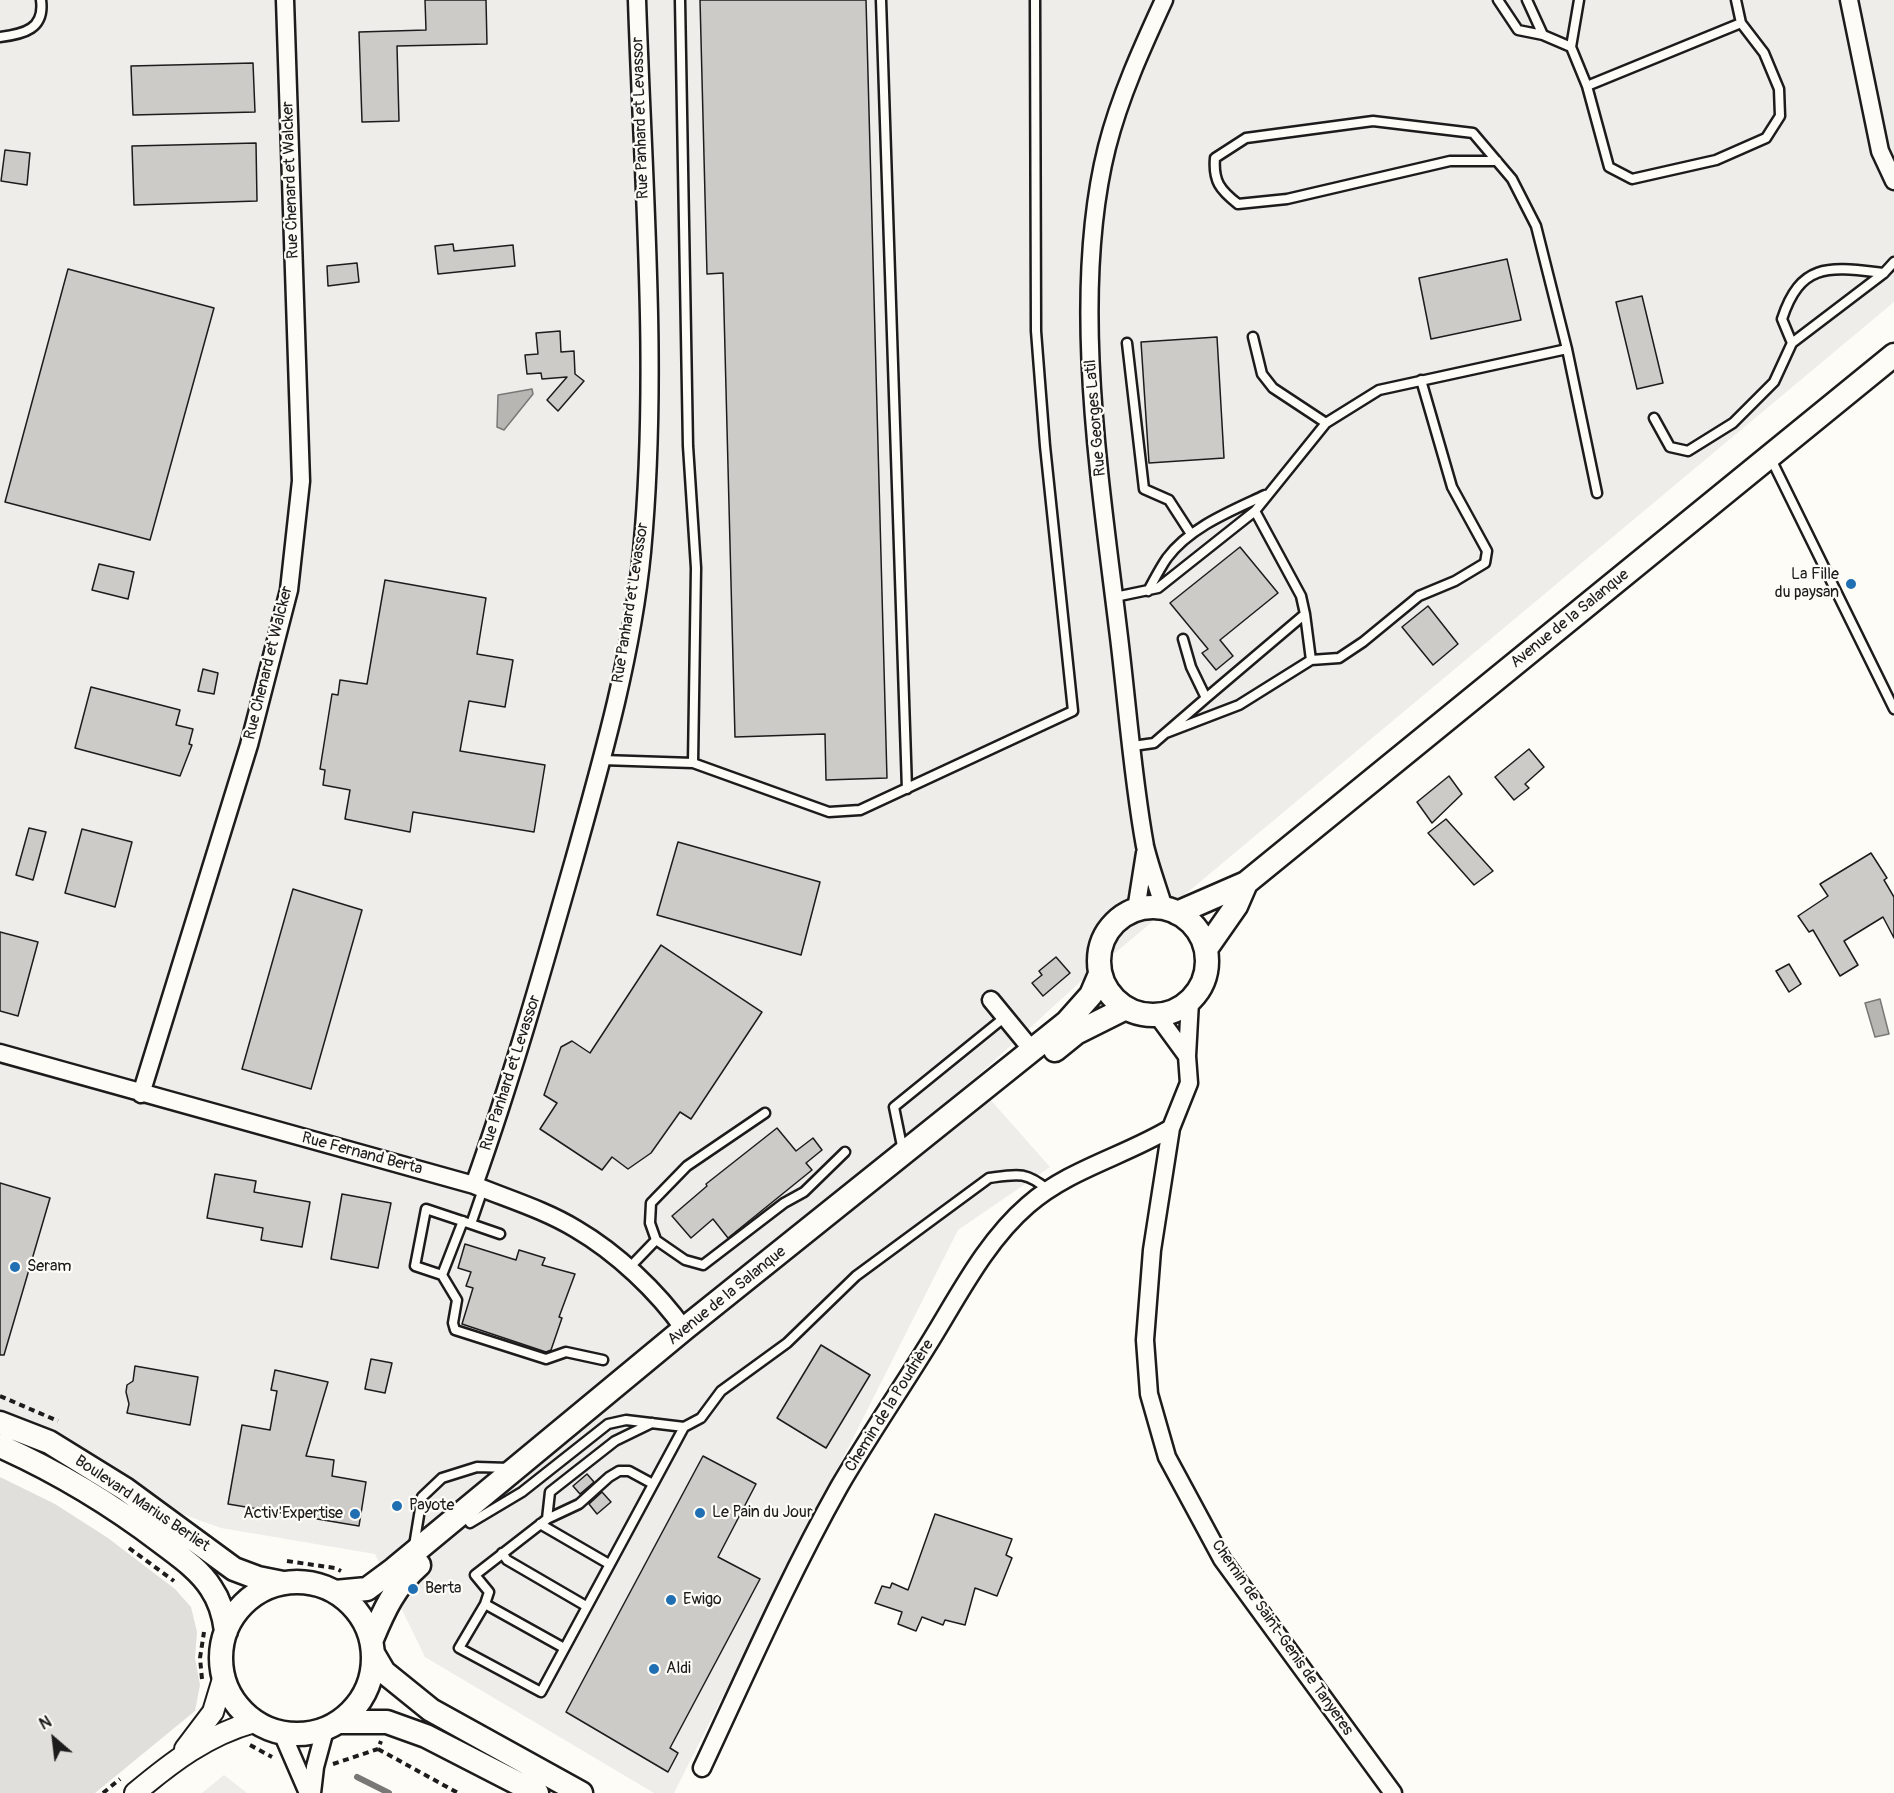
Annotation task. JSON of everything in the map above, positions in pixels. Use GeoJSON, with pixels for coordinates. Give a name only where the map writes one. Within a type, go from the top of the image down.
{"type":"FeatureCollection","features":[{"type":"Feature","properties":{"kind":"main road","name":"Avenue de la Salanque"},"geometry":{"type":"LineString","coordinates":[[1246,883],[1894,355]]}},
{"type":"Feature","properties":{"kind":"main road"},"geometry":{"type":"LineString","coordinates":[[1171,910],[1191,922],[1200,934],[1206,949],[1205,977],[1190,1001],[1175,1011],[1157,1015],[1141,1014],[1126,1008],[1110,993],[1101,974],[1099,958],[1102,942],[1110,928],[1122,917],[1136,910],[1171,910],[1246,883]]}},
{"type":"Feature","properties":{"kind":"main road"},"geometry":{"type":"LineString","coordinates":[[1206,949],[1236,906],[1246,883]]}},
{"type":"Feature","properties":{"kind":"main road","name":"Avenue de la Salanque"},"geometry":{"type":"LineString","coordinates":[[335,1592],[367,1588],[413,1554],[684,1329],[1066,1022],[1085,1002],[1101,974]]}},
{"type":"Feature","properties":{"kind":"main road","name":"Avenue de la Salanque"},"geometry":{"type":"LineString","coordinates":[[373,1647],[384,1608],[399,1585],[470,1523],[726,1313],[1076,1033],[1126,1008]]}},
{"type":"Feature","properties":{"kind":"main road","name":"Boulevard Marius Berliet"},"geometry":{"type":"LineString","coordinates":[[0,1423],[49,1442],[117,1484],[174,1523],[234,1569],[258,1578],[283,1572]]}},
{"type":"Feature","properties":{"kind":"main road","name":"Boulevard Marius Berliet"},"geometry":{"type":"LineString","coordinates":[[0,1446],[74,1483],[122,1513],[176,1553],[213,1590],[224,1616],[226,1631]]}},
{"type":"Feature","properties":{"kind":"main road"},"geometry":{"type":"LineString","coordinates":[[537,1793],[426,1736],[387,1722],[363,1720],[304,1734],[282,1733],[254,1722],[240,1710],[223,1679],[221,1654],[226,1631],[239,1609],[283,1572],[301,1582],[319,1585],[335,1592],[352,1604],[364,1620],[384,1672],[431,1710],[581,1793]]}},
{"type":"Feature","properties":{"kind":"main road"},"geometry":{"type":"LineString","coordinates":[[332,1726],[363,1697],[370,1681],[373,1647]]}},
{"type":"Feature","properties":{"kind":"street","name":"Rue Chenard et Walcker"},"geometry":{"type":"LineString","coordinates":[[141,1094],[249,745],[289,590],[301,481],[285,0]]}},
{"type":"Feature","properties":{"kind":"street","name":"Rue Panhard et Levassor"},"geometry":{"type":"LineString","coordinates":[[479,1187],[602,760],[627,647],[641,556],[649,462],[650,369],[637,0]]}},
{"type":"Feature","properties":{"kind":"street","name":"Rue Georges Latil"},"geometry":{"type":"LineString","coordinates":[[1164,0],[1128,82],[1107,147],[1097,201],[1090,282],[1091,356],[1103,501],[1133,746],[1146,846],[1171,910]]}},
{"type":"Feature","properties":{"kind":"street"},"geometry":{"type":"LineString","coordinates":[[1849,0],[1894,181]]}},
{"type":"Feature","properties":{"kind":"street","name":"Rue Georges Latil"},"geometry":{"type":"LineString","coordinates":[[1136,910],[1146,846]]}},
{"type":"Feature","properties":{"kind":"street"},"geometry":{"type":"LineString","coordinates":[[991,1000],[1032,1050]]}},
{"type":"Feature","properties":{"kind":"street","name":"Chemin de Saint-Genis de Tanyeres"},"geometry":{"type":"LineString","coordinates":[[1190,1001],[1187,1056],[1189,1083],[1171,1128],[1152,1250],[1145,1340],[1149,1394],[1167,1457],[1222,1559],[1393,1793]]}},
{"type":"Feature","properties":{"kind":"street"},"geometry":{"type":"LineString","coordinates":[[1157,1015],[1187,1056]]}},
{"type":"Feature","properties":{"kind":"street","name":"Rue Fernand Berta"},"geometry":{"type":"LineString","coordinates":[[0,1053],[479,1187],[577,1229],[629,1268],[684,1329]]}},
{"type":"Feature","properties":{"kind":"street","name":"Chemin de la Poudrière"},"geometry":{"type":"LineString","coordinates":[[702,1768],[789,1583],[840,1486],[990,1246],[1028,1205],[1048,1190],[1083,1170],[1149,1141],[1171,1128]]}},
{"type":"Feature","properties":{"kind":"street"},"geometry":{"type":"LineString","coordinates":[[182,1754],[213,1712],[223,1679]]}},
{"type":"Feature","properties":{"kind":"street"},"geometry":{"type":"LineString","coordinates":[[135,1793],[182,1754],[229,1730],[254,1722]]}},
{"type":"Feature","properties":{"kind":"street"},"geometry":{"type":"LineString","coordinates":[[312,1793],[315,1767],[332,1726]]}},
{"type":"Feature","properties":{"kind":"street"},"geometry":{"type":"LineString","coordinates":[[282,1733],[308,1793]]}},
{"type":"Feature","properties":{"kind":"lane"},"geometry":{"type":"LineString","coordinates":[[0,37],[28,32],[36,27],[40,20],[41,0]]}},
{"type":"Feature","properties":{"kind":"lane"},"geometry":{"type":"LineString","coordinates":[[680,0],[688,446],[696,568],[693,763]]}},
{"type":"Feature","properties":{"kind":"lane"},"geometry":{"type":"LineString","coordinates":[[880,0],[907,789]]}},
{"type":"Feature","properties":{"kind":"lane"},"geometry":{"type":"LineString","coordinates":[[602,760],[693,763],[829,812],[860,810],[1073,711],[1045,446],[1036,331],[1035,0]]}},
{"type":"Feature","properties":{"kind":"lane"},"geometry":{"type":"LineString","coordinates":[[1498,0],[1518,30],[1543,36],[1571,47]]}},
{"type":"Feature","properties":{"kind":"lane"},"geometry":{"type":"LineString","coordinates":[[1527,0],[1543,36]]}},
{"type":"Feature","properties":{"kind":"lane"},"geometry":{"type":"LineString","coordinates":[[1579,0],[1571,47],[1587,86],[1609,167],[1632,179],[1716,160],[1766,138],[1780,116],[1779,89],[1764,53],[1742,23],[1736,0]]}},
{"type":"Feature","properties":{"kind":"lane"},"geometry":{"type":"LineString","coordinates":[[1587,86],[1742,23]]}},
{"type":"Feature","properties":{"kind":"lane"},"geometry":{"type":"LineString","coordinates":[[1497,161],[1450,161],[1287,199],[1239,204],[1222,191],[1214,175],[1215,158],[1246,138],[1373,121],[1473,133],[1512,178],[1536,226],[1567,349],[1597,493]]}},
{"type":"Feature","properties":{"kind":"lane"},"geometry":{"type":"LineString","coordinates":[[1654,418],[1670,447],[1688,451],[1733,423],[1774,382],[1792,343],[1884,273],[1894,262]]}},
{"type":"Feature","properties":{"kind":"lane"},"geometry":{"type":"LineString","coordinates":[[1792,343],[1782,319],[1790,295],[1806,276],[1843,269],[1884,273]]}},
{"type":"Feature","properties":{"kind":"lane"},"geometry":{"type":"LineString","coordinates":[[1253,337],[1262,374],[1273,388],[1326,423]]}},
{"type":"Feature","properties":{"kind":"lane"},"geometry":{"type":"LineString","coordinates":[[1127,343],[1144,489],[1169,500],[1191,534]]}},
{"type":"Feature","properties":{"kind":"lane"},"geometry":{"type":"LineString","coordinates":[[1114,597],[1158,588],[1255,512],[1326,423],[1379,390],[1567,349]]}},
{"type":"Feature","properties":{"kind":"lane"},"geometry":{"type":"LineString","coordinates":[[1166,733],[1239,705],[1311,660],[1339,658],[1363,642],[1419,596],[1455,581],[1485,563],[1487,551],[1452,487],[1421,380]]}},
{"type":"Feature","properties":{"kind":"lane"},"geometry":{"type":"LineString","coordinates":[[1770,457],[1894,709]]}},
{"type":"Feature","properties":{"kind":"lane"},"geometry":{"type":"LineString","coordinates":[[1148,591],[1168,557],[1191,534],[1230,511],[1269,493]]}},
{"type":"Feature","properties":{"kind":"lane"},"geometry":{"type":"LineString","coordinates":[[1255,512],[1301,596],[1311,660]]}},
{"type":"Feature","properties":{"kind":"lane"},"geometry":{"type":"LineString","coordinates":[[1133,746],[1154,743],[1305,614]]}},
{"type":"Feature","properties":{"kind":"lane"},"geometry":{"type":"LineString","coordinates":[[1183,639],[1191,667],[1206,698]]}},
{"type":"Feature","properties":{"kind":"lane"},"geometry":{"type":"LineString","coordinates":[[903,1154],[894,1107],[1005,1017]]}},
{"type":"Feature","properties":{"kind":"lane"},"geometry":{"type":"LineString","coordinates":[[765,1113],[687,1166],[651,1203],[650,1223],[656,1240],[685,1260],[703,1265],[784,1203],[804,1192],[845,1152]]}},
{"type":"Feature","properties":{"kind":"lane"},"geometry":{"type":"LineString","coordinates":[[653,1484],[629,1472],[619,1472],[609,1477],[579,1504],[544,1522],[475,1575],[489,1592],[485,1604],[459,1648],[541,1692],[684,1427],[701,1418],[721,1391],[787,1343],[856,1276],[989,1178],[1011,1175],[1033,1177],[1048,1190]]}},
{"type":"Feature","properties":{"kind":"lane"},"geometry":{"type":"LineString","coordinates":[[442,1275],[467,1223],[479,1187]]}},
{"type":"Feature","properties":{"kind":"lane"},"geometry":{"type":"LineString","coordinates":[[500,1234],[426,1209],[415,1266],[442,1275],[457,1300],[453,1323],[455,1330],[546,1359],[566,1352],[603,1360]]}},
{"type":"Feature","properties":{"kind":"lane"},"geometry":{"type":"LineString","coordinates":[[629,1268],[656,1240]]}},
{"type":"Feature","properties":{"kind":"lane"},"geometry":{"type":"LineString","coordinates":[[470,1523],[522,1492],[608,1424],[626,1420],[684,1427]]}},
{"type":"Feature","properties":{"kind":"lane"},"geometry":{"type":"LineString","coordinates":[[544,1522],[550,1492],[615,1441],[652,1423]]}},
{"type":"Feature","properties":{"kind":"lane"},"geometry":{"type":"LineString","coordinates":[[413,1554],[422,1497],[442,1478],[477,1467],[515,1469]]}},
{"type":"Feature","properties":{"kind":"lane"},"geometry":{"type":"LineString","coordinates":[[544,1522],[609,1564]]}},
{"type":"Feature","properties":{"kind":"lane"},"geometry":{"type":"LineString","coordinates":[[502,1553],[507,1560],[586,1606]]}},
{"type":"Feature","properties":{"kind":"lane"},"geometry":{"type":"LineString","coordinates":[[485,1604],[564,1648]]}},
{"type":"Feature","properties":{"kind":"path"},"geometry":{"type":"LineString","coordinates":[[0,1396],[59,1421]]}},
{"type":"Feature","properties":{"kind":"path"},"geometry":{"type":"LineString","coordinates":[[121,1541],[178,1584]]}},
{"type":"Feature","properties":{"kind":"path"},"geometry":{"type":"LineString","coordinates":[[283,1572],[335,1568],[367,1588]]}},
{"type":"Feature","properties":{"kind":"path"},"geometry":{"type":"LineString","coordinates":[[203,1625],[200,1658],[202,1708],[213,1712]]}},
{"type":"Feature","properties":{"kind":"path"},"geometry":{"type":"LineString","coordinates":[[378,1749],[387,1722]]}},
{"type":"Feature","properties":{"kind":"path"},"geometry":{"type":"LineString","coordinates":[[229,1730],[233,1741],[256,1746],[286,1771],[297,1769]]}},
{"type":"Feature","properties":{"kind":"path"},"geometry":{"type":"LineString","coordinates":[[315,1767],[340,1763],[378,1749],[458,1793]]}},
{"type":"Feature","properties":{"kind":"shaded area"},"geometry":{"type":"Polygon","coordinates":[[[0,0],[1894,0],[1894,302],[1079,983],[973,1080],[1050,1167],[958,1230],[674,1793],[654,1793],[425,1657],[375,1554],[221,1528],[0,1448],[0,0]]]}},
{"type":"Feature","properties":{"kind":"shaded area"},"geometry":{"type":"Polygon","coordinates":[[[532,389],[533,394],[504,430],[497,427],[498,395],[532,389]]]}},
{"type":"Feature","properties":{"kind":"shaded area"},"geometry":{"type":"Polygon","coordinates":[[[1880,999],[1889,1034],[1875,1037],[1865,1003],[1880,999]]]}},
{"type":"Feature","properties":{"kind":"shaded area"},"geometry":{"type":"Polygon","coordinates":[[[0,1477],[55,1504],[108,1538],[175,1589],[191,1607],[197,1632],[195,1658],[200,1685],[195,1711],[95,1793],[0,1793],[0,1477]]]}},
{"type":"Feature","properties":{"kind":"shaded area"},"geometry":{"type":"Polygon","coordinates":[[[224,1775],[247,1793],[202,1793],[224,1775]]]}},
{"type":"Feature","properties":{"kind":"building"},"geometry":{"type":"Polygon","coordinates":[[[425,0],[486,0],[487,44],[397,46],[399,121],[362,122],[359,32],[426,30],[425,0]]]}},
{"type":"Feature","properties":{"kind":"building"},"geometry":{"type":"Polygon","coordinates":[[[700,0],[866,0],[887,778],[826,780],[825,734],[735,737],[723,273],[707,274],[700,0]]]}},
{"type":"Feature","properties":{"kind":"building"},"geometry":{"type":"Polygon","coordinates":[[[253,63],[255,112],[133,115],[131,66],[253,63]]]}},
{"type":"Feature","properties":{"kind":"building"},"geometry":{"type":"Polygon","coordinates":[[[256,143],[257,201],[134,205],[132,146],[256,143]]]}},
{"type":"Feature","properties":{"kind":"building"},"geometry":{"type":"Polygon","coordinates":[[[5,150],[30,153],[27,185],[1,181],[5,150]]]}},
{"type":"Feature","properties":{"kind":"building"},"geometry":{"type":"Polygon","coordinates":[[[453,244],[454,251],[513,245],[515,266],[438,274],[435,246],[453,244]]]}},
{"type":"Feature","properties":{"kind":"building"},"geometry":{"type":"Polygon","coordinates":[[[1507,259],[1521,320],[1431,339],[1419,278],[1507,259]]]}},
{"type":"Feature","properties":{"kind":"building"},"geometry":{"type":"Polygon","coordinates":[[[357,263],[359,282],[328,286],[327,266],[357,263]]]}},
{"type":"Feature","properties":{"kind":"building"},"geometry":{"type":"Polygon","coordinates":[[[68,269],[214,308],[150,540],[5,502],[68,269]]]}},
{"type":"Feature","properties":{"kind":"building"},"geometry":{"type":"Polygon","coordinates":[[[1642,296],[1663,383],[1637,389],[1616,302],[1642,296]]]}},
{"type":"Feature","properties":{"kind":"building"},"geometry":{"type":"Polygon","coordinates":[[[560,331],[561,352],[574,351],[575,374],[584,381],[558,411],[547,400],[567,377],[542,379],[541,373],[527,374],[525,355],[538,354],[536,333],[560,331]]]}},
{"type":"Feature","properties":{"kind":"building"},"geometry":{"type":"Polygon","coordinates":[[[1217,337],[1224,458],[1149,463],[1141,342],[1217,337]]]}},
{"type":"Feature","properties":{"kind":"building"},"geometry":{"type":"Polygon","coordinates":[[[1240,547],[1278,593],[1220,640],[1233,656],[1216,670],[1202,653],[1208,649],[1170,603],[1240,547]]]}},
{"type":"Feature","properties":{"kind":"building"},"geometry":{"type":"Polygon","coordinates":[[[99,564],[134,572],[128,599],[92,590],[99,564]]]}},
{"type":"Feature","properties":{"kind":"building"},"geometry":{"type":"Polygon","coordinates":[[[385,580],[486,598],[477,654],[513,660],[505,707],[469,701],[460,751],[545,765],[534,832],[413,812],[410,832],[345,819],[350,790],[323,785],[325,770],[320,769],[332,694],[338,695],[340,680],[367,684],[385,580]]]}},
{"type":"Feature","properties":{"kind":"building"},"geometry":{"type":"Polygon","coordinates":[[[1428,606],[1458,644],[1433,665],[1402,627],[1428,606]]]}},
{"type":"Feature","properties":{"kind":"building"},"geometry":{"type":"Polygon","coordinates":[[[203,669],[218,673],[214,694],[198,691],[203,669]]]}},
{"type":"Feature","properties":{"kind":"building"},"geometry":{"type":"Polygon","coordinates":[[[91,687],[180,710],[176,725],[193,729],[189,744],[192,745],[180,776],[75,748],[91,687]]]}},
{"type":"Feature","properties":{"kind":"building"},"geometry":{"type":"Polygon","coordinates":[[[1529,749],[1544,767],[1525,784],[1529,788],[1514,800],[1495,777],[1529,749]]]}},
{"type":"Feature","properties":{"kind":"building"},"geometry":{"type":"Polygon","coordinates":[[[1449,776],[1462,794],[1432,823],[1417,802],[1449,776]]]}},
{"type":"Feature","properties":{"kind":"building"},"geometry":{"type":"Polygon","coordinates":[[[1446,819],[1493,871],[1474,885],[1428,833],[1446,819]]]}},
{"type":"Feature","properties":{"kind":"building"},"geometry":{"type":"Polygon","coordinates":[[[29,828],[46,832],[33,880],[16,875],[29,828]]]}},
{"type":"Feature","properties":{"kind":"building"},"geometry":{"type":"Polygon","coordinates":[[[82,829],[132,842],[115,907],[65,893],[82,829]]]}},
{"type":"Feature","properties":{"kind":"building"},"geometry":{"type":"Polygon","coordinates":[[[678,842],[820,882],[801,955],[657,915],[678,842]]]}},
{"type":"Feature","properties":{"kind":"building"},"geometry":{"type":"Polygon","coordinates":[[[1871,853],[1887,878],[1884,880],[1894,897],[1894,938],[1883,917],[1844,941],[1858,965],[1840,976],[1813,930],[1809,932],[1798,916],[1828,896],[1820,884],[1871,853]]]}},
{"type":"Feature","properties":{"kind":"building"},"geometry":{"type":"Polygon","coordinates":[[[293,889],[362,910],[311,1089],[242,1069],[293,889]]]}},
{"type":"Feature","properties":{"kind":"building"},"geometry":{"type":"Polygon","coordinates":[[[0,932],[38,942],[18,1016],[0,1011],[0,932]]]}},
{"type":"Feature","properties":{"kind":"building"},"geometry":{"type":"Polygon","coordinates":[[[661,945],[762,1012],[691,1119],[680,1112],[651,1153],[628,1169],[612,1157],[602,1170],[540,1129],[557,1103],[544,1095],[561,1047],[572,1041],[590,1053],[661,945]]]}},
{"type":"Feature","properties":{"kind":"building"},"geometry":{"type":"Polygon","coordinates":[[[1056,957],[1070,973],[1043,996],[1032,983],[1042,975],[1039,971],[1056,957]]]}},
{"type":"Feature","properties":{"kind":"building"},"geometry":{"type":"Polygon","coordinates":[[[1789,964],[1801,984],[1789,992],[1776,971],[1789,964]]]}},
{"type":"Feature","properties":{"kind":"building"},"geometry":{"type":"Polygon","coordinates":[[[777,1128],[796,1151],[813,1138],[822,1150],[806,1163],[812,1170],[728,1238],[713,1219],[691,1238],[672,1216],[707,1186],[706,1184],[777,1128]]]}},
{"type":"Feature","properties":{"kind":"building"},"geometry":{"type":"Polygon","coordinates":[[[215,1174],[256,1181],[254,1192],[310,1202],[302,1247],[261,1240],[263,1228],[207,1218],[215,1174]]]}},
{"type":"Feature","properties":{"kind":"building","name":"Seram"},"geometry":{"type":"Polygon","coordinates":[[[0,1183],[50,1198],[4,1355],[0,1355],[0,1183]]]}},
{"type":"Feature","properties":{"kind":"building"},"geometry":{"type":"Polygon","coordinates":[[[342,1194],[391,1203],[378,1268],[331,1259],[342,1194]]]}},
{"type":"Feature","properties":{"kind":"building"},"geometry":{"type":"Polygon","coordinates":[[[465,1244],[516,1260],[519,1250],[545,1258],[542,1265],[575,1274],[559,1317],[562,1318],[551,1350],[546,1352],[462,1324],[473,1288],[466,1286],[471,1272],[458,1268],[465,1244]]]}},
{"type":"Feature","properties":{"kind":"building"},"geometry":{"type":"Polygon","coordinates":[[[821,1345],[870,1375],[826,1448],[777,1418],[821,1345]]]}},
{"type":"Feature","properties":{"kind":"building"},"geometry":{"type":"Polygon","coordinates":[[[371,1359],[392,1363],[385,1393],[365,1389],[371,1359]]]}},
{"type":"Feature","properties":{"kind":"building"},"geometry":{"type":"Polygon","coordinates":[[[135,1366],[198,1377],[190,1425],[127,1413],[129,1404],[127,1385],[133,1381],[135,1366]]]}},
{"type":"Feature","properties":{"kind":"building"},"geometry":{"type":"Polygon","coordinates":[[[275,1370],[328,1382],[306,1456],[334,1460],[332,1476],[366,1482],[359,1526],[228,1504],[242,1425],[270,1430],[277,1391],[271,1390],[275,1370]]]}},
{"type":"Feature","properties":{"kind":"building"},"geometry":{"type":"Polygon","coordinates":[[[703,1456],[756,1484],[718,1557],[760,1579],[670,1748],[678,1753],[668,1772],[566,1712],[703,1456]]]}},
{"type":"Feature","properties":{"kind":"building"},"geometry":{"type":"Polygon","coordinates":[[[587,1474],[594,1482],[580,1494],[573,1486],[587,1474]]]}},
{"type":"Feature","properties":{"kind":"building"},"geometry":{"type":"Polygon","coordinates":[[[602,1492],[611,1502],[597,1514],[589,1504],[602,1492]]]}},
{"type":"Feature","properties":{"kind":"building"},"geometry":{"type":"Polygon","coordinates":[[[935,1514],[1012,1539],[1006,1555],[1012,1558],[997,1596],[975,1588],[965,1625],[945,1620],[943,1625],[922,1617],[916,1631],[898,1624],[902,1612],[875,1603],[882,1586],[890,1588],[892,1583],[908,1590],[935,1514]]]}},
{"type":"Feature","properties":{"kind":"waterway"},"geometry":{"type":"LineString","coordinates":[[357,1777],[389,1793]]}},
{"type":"Feature","properties":{"kind":"place","name":"La Fille du paysan"},"geometry":{"type":"Point","coordinates":[1851,584]}},
{"type":"Feature","properties":{"kind":"place","name":"Seram"},"geometry":{"type":"Point","coordinates":[15,1267]}},
{"type":"Feature","properties":{"kind":"place","name":"Payote"},"geometry":{"type":"Point","coordinates":[397,1506]}},
{"type":"Feature","properties":{"kind":"place","name":"Le Pain du Jour"},"geometry":{"type":"Point","coordinates":[700,1513]}},
{"type":"Feature","properties":{"kind":"place","name":"Activ'Expertise"},"geometry":{"type":"Point","coordinates":[355,1514]}},
{"type":"Feature","properties":{"kind":"place","name":"Berta"},"geometry":{"type":"Point","coordinates":[413,1589]}},
{"type":"Feature","properties":{"kind":"place","name":"Ewigo"},"geometry":{"type":"Point","coordinates":[671,1600]}},
{"type":"Feature","properties":{"kind":"place","name":"Aldi"},"geometry":{"type":"Point","coordinates":[654,1669]}}]}
